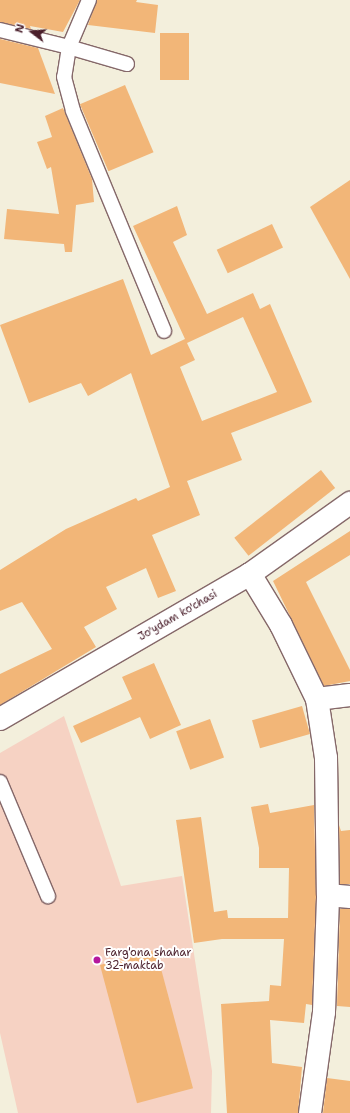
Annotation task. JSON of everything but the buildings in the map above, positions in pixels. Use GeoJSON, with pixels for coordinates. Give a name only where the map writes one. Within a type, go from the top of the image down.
{"type":"FeatureCollection","features":[{"type":"Feature","properties":{"kind":"street","name":"Jo'ydam ko'chasi"},"geometry":{"type":"LineString","coordinates":[[0,719],[250,574],[350,503]]}},
{"type":"Feature","properties":{"kind":"street"},"geometry":{"type":"LineString","coordinates":[[250,574],[281,624],[317,699],[326,758],[328,895],[324,1012],[310,1113]]}},
{"type":"Feature","properties":{"kind":"street"},"geometry":{"type":"LineString","coordinates":[[317,699],[350,695]]}},
{"type":"Feature","properties":{"kind":"street"},"geometry":{"type":"LineString","coordinates":[[328,895],[350,897]]}},
{"type":"Feature","properties":{"kind":"lane"},"geometry":{"type":"LineString","coordinates":[[89,0],[69,46],[64,78],[74,111],[164,331]]}},
{"type":"Feature","properties":{"kind":"lane"},"geometry":{"type":"LineString","coordinates":[[0,30],[69,46],[127,64]]}},
{"type":"Feature","properties":{"kind":"lane"},"geometry":{"type":"LineString","coordinates":[[0,782],[48,896]]}},
{"type":"Feature","properties":{"kind":"shaded area","name":"Farg'ona shahar 32-maktab"},"geometry":{"type":"Polygon","coordinates":[[[64,716],[121,886],[182,876],[212,1071],[211,1113],[18,1113],[0,1033],[0,753],[64,716]]]}},
{"type":"Feature","properties":{"kind":"place","name":"Farg'ona shahar 32-maktab"},"geometry":{"type":"Point","coordinates":[97,960]}}]}
